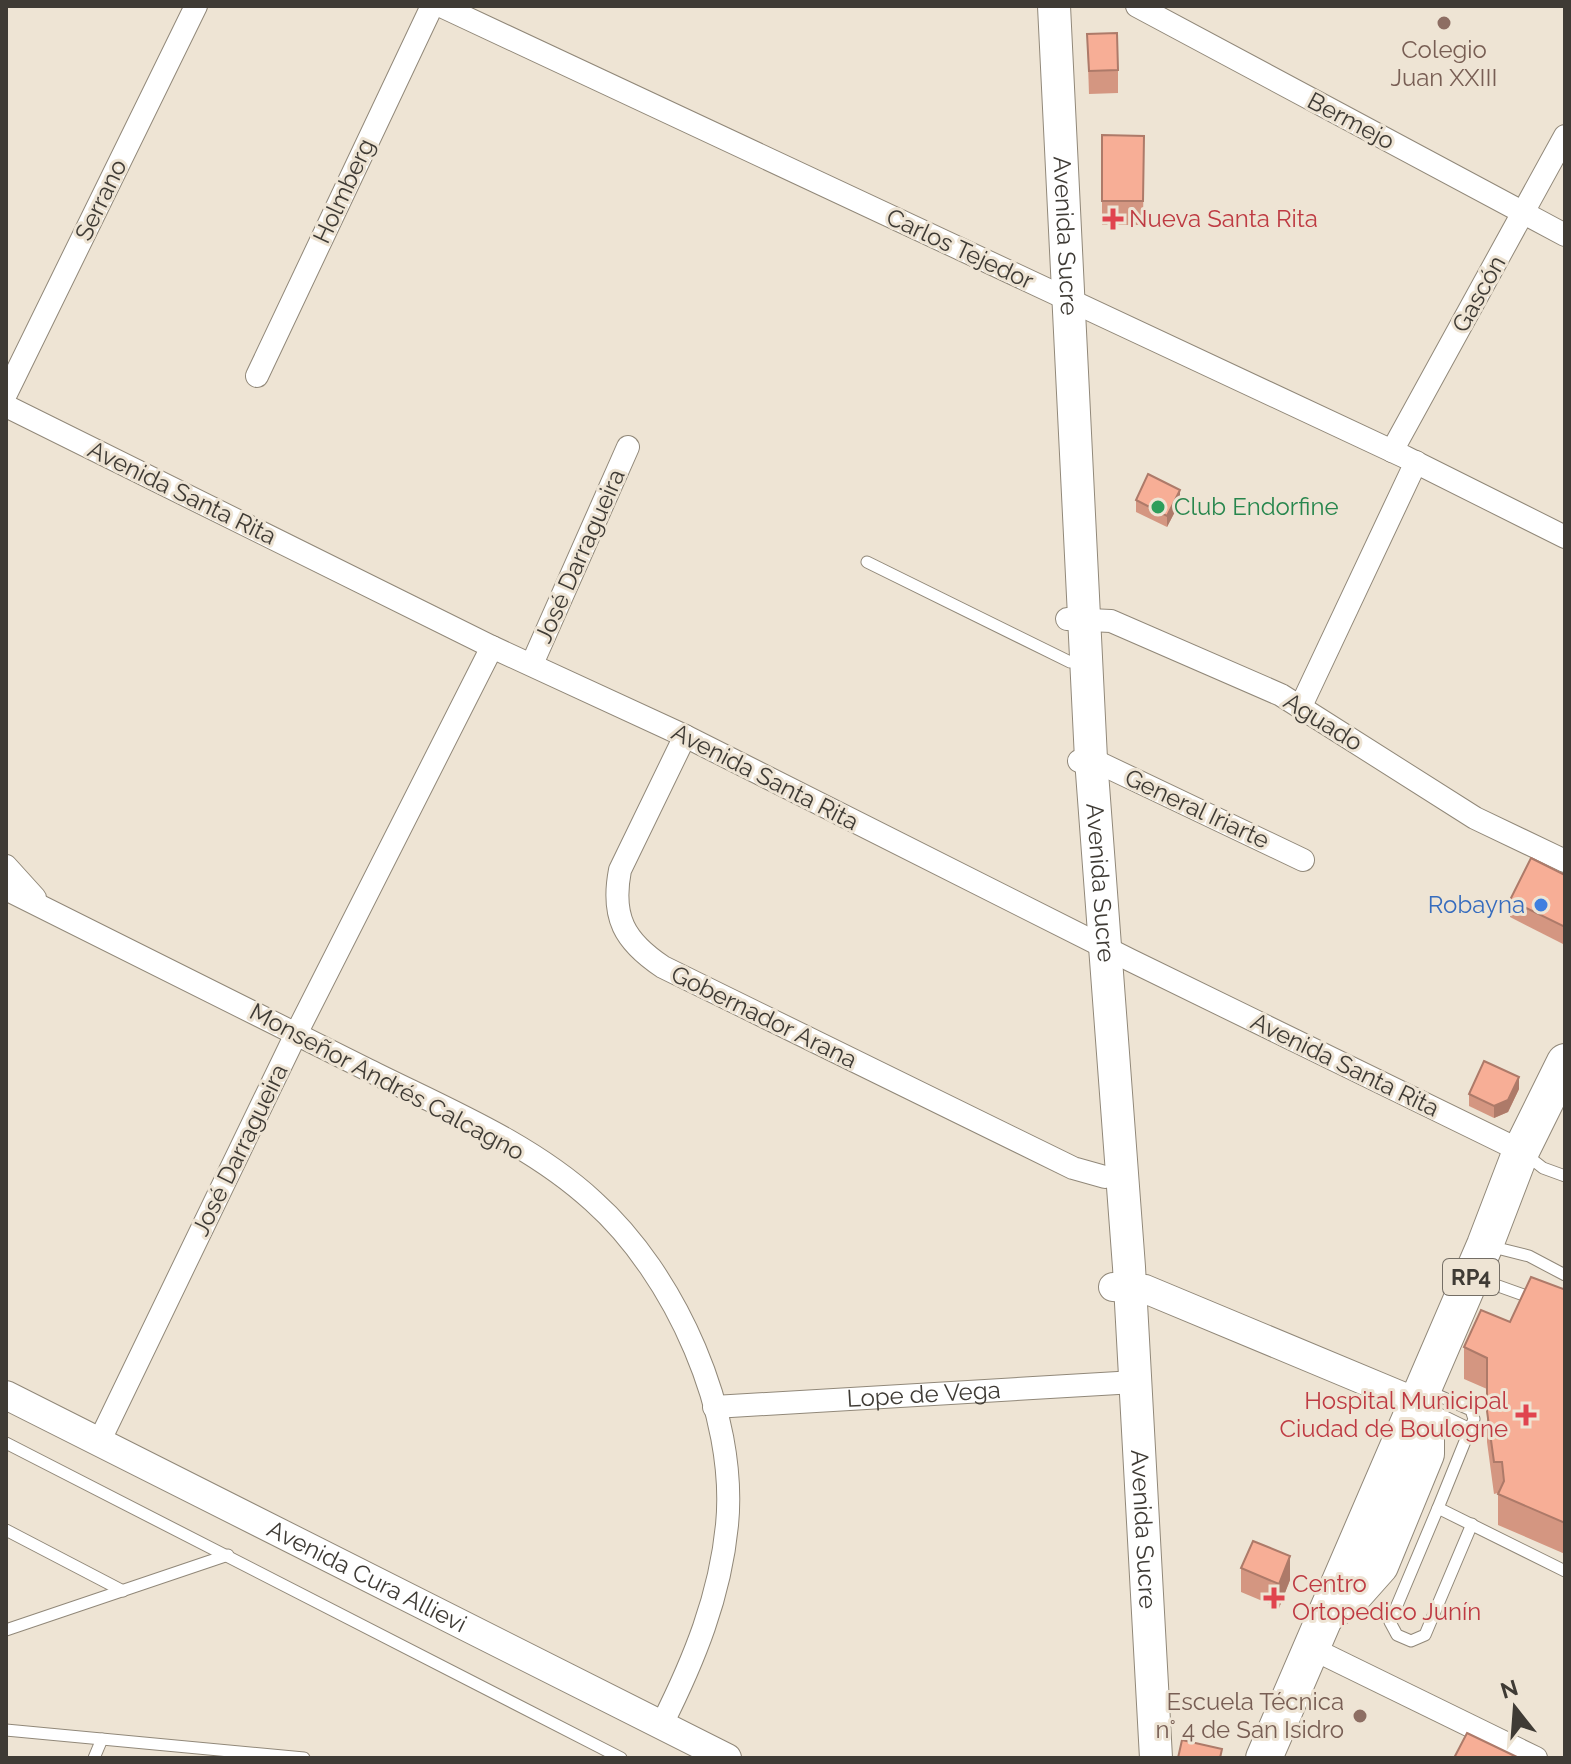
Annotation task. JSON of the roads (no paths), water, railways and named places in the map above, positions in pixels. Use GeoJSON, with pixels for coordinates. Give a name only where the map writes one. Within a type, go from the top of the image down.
{"type":"FeatureCollection","features":[{"type":"Feature","properties":{"kind":"main road","name":"Avenida Sucre"},"geometry":{"type":"LineString","coordinates":[[1036,6],[1060,296]]}},
{"type":"Feature","properties":{"kind":"main road","name":"Avenida Sucre"},"geometry":{"type":"LineString","coordinates":[[1054,6],[1060,296],[1095,942],[1121,1286],[1139,1758]]}},
{"type":"Feature","properties":{"kind":"main road","name":"Avenida Sucre"},"geometry":{"type":"LineString","coordinates":[[1076,619],[1070,662],[1084,760]]}},
{"type":"Feature","properties":{"kind":"main road","name":"Avenida Sucre"},"geometry":{"type":"LineString","coordinates":[[1095,942],[1105,1177],[1121,1286]]}},
{"type":"Feature","properties":{"kind":"main road","name":"RP4"},"geometry":{"type":"LineString","coordinates":[[1264,1758],[1478,1260],[1521,1151],[1565,1062]]}},
{"type":"Feature","properties":{"kind":"main road","name":"Avenida Sucre"},"geometry":{"type":"LineString","coordinates":[[1126,1383],[1156,1758]]}},
{"type":"Feature","properties":{"kind":"street","name":"Serrano"},"geometry":{"type":"LineString","coordinates":[[6,394],[196,6]]}},
{"type":"Feature","properties":{"kind":"street","name":"Holmberg"},"geometry":{"type":"LineString","coordinates":[[257,376],[432,6]]}},
{"type":"Feature","properties":{"kind":"street","name":"Carlos Tejedor"},"geometry":{"type":"LineString","coordinates":[[441,6],[1416,462],[1565,537]]}},
{"type":"Feature","properties":{"kind":"street","name":"Bermejo"},"geometry":{"type":"LineString","coordinates":[[1137,6],[1565,235]]}},
{"type":"Feature","properties":{"kind":"street","name":"Gascón"},"geometry":{"type":"LineString","coordinates":[[1392,451],[1565,136]]}},
{"type":"Feature","properties":{"kind":"street","name":"Avenida Santa Rita"},"geometry":{"type":"LineString","coordinates":[[6,406],[492,647],[685,736],[1521,1151]]}},
{"type":"Feature","properties":{"kind":"street","name":"José Darragueira"},"geometry":{"type":"LineString","coordinates":[[532,664],[628,447]]}},
{"type":"Feature","properties":{"kind":"street"},"geometry":{"type":"LineString","coordinates":[[1301,706],[1416,462]]}},
{"type":"Feature","properties":{"kind":"street","name":"Aguado"},"geometry":{"type":"LineString","coordinates":[[1076,619],[1111,621],[1301,706],[1475,818],[1565,861]]}},
{"type":"Feature","properties":{"kind":"street","name":"José Darragueira"},"geometry":{"type":"LineString","coordinates":[[99,1442],[296,1034],[492,647]]}},
{"type":"Feature","properties":{"kind":"street","name":"Gobernador Arana"},"geometry":{"type":"LineString","coordinates":[[685,736],[620,870],[616,894],[618,914],[633,944],[663,967],[1073,1168],[1105,1177]]}},
{"type":"Feature","properties":{"kind":"street","name":"General Iriarte"},"geometry":{"type":"LineString","coordinates":[[1084,760],[1303,860]]}},
{"type":"Feature","properties":{"kind":"street"},"geometry":{"type":"LineString","coordinates":[[6,866],[46,910]]}},
{"type":"Feature","properties":{"kind":"street","name":"Monseñor Andrés Calcagno"},"geometry":{"type":"LineString","coordinates":[[6,889],[473,1122],[592,1199],[649,1262],[687,1333],[714,1407],[727,1495],[723,1560],[703,1636],[662,1724]]}},
{"type":"Feature","properties":{"kind":"street"},"geometry":{"type":"LineString","coordinates":[[6,903],[46,910]]}},
{"type":"Feature","properties":{"kind":"street"},"geometry":{"type":"LineString","coordinates":[[1121,1286],[1419,1395]]}},
{"type":"Feature","properties":{"kind":"street","name":"Lope de Vega"},"geometry":{"type":"LineString","coordinates":[[714,1407],[1126,1383]]}},
{"type":"Feature","properties":{"kind":"street","name":"Avenida Cura Allievi"},"geometry":{"type":"LineString","coordinates":[[6,1395],[727,1758]]}},
{"type":"Feature","properties":{"kind":"street"},"geometry":{"type":"LineString","coordinates":[[1318,1632],[1536,1758]]}},
{"type":"Feature","properties":{"kind":"lane"},"geometry":{"type":"LineString","coordinates":[[867,562],[1070,662]]}},
{"type":"Feature","properties":{"kind":"lane"},"geometry":{"type":"LineString","coordinates":[[1521,1151],[1543,1168],[1565,1176]]}},
{"type":"Feature","properties":{"kind":"lane"},"geometry":{"type":"LineString","coordinates":[[1478,1260],[1529,1256],[1565,1275]]}},
{"type":"Feature","properties":{"kind":"lane"},"geometry":{"type":"LineString","coordinates":[[1478,1260],[1551,1306]]}},
{"type":"Feature","properties":{"kind":"lane"},"geometry":{"type":"LineString","coordinates":[[1419,1395],[1471,1410],[1474,1419],[1390,1622],[1397,1635],[1411,1641],[1425,1635],[1472,1524]]}},
{"type":"Feature","properties":{"kind":"lane"},"geometry":{"type":"LineString","coordinates":[[1419,1395],[1470,1429]]}},
{"type":"Feature","properties":{"kind":"lane"},"geometry":{"type":"LineString","coordinates":[[6,1443],[621,1758]]}},
{"type":"Feature","properties":{"kind":"lane"},"geometry":{"type":"LineString","coordinates":[[1438,1508],[1565,1571]]}},
{"type":"Feature","properties":{"kind":"lane"},"geometry":{"type":"LineString","coordinates":[[6,1530],[123,1591]]}},
{"type":"Feature","properties":{"kind":"lane"},"geometry":{"type":"LineString","coordinates":[[6,1630],[228,1555]]}},
{"type":"Feature","properties":{"kind":"lane"},"geometry":{"type":"LineString","coordinates":[[6,1730],[304,1758]]}},
{"type":"Feature","properties":{"kind":"lane"},"geometry":{"type":"LineString","coordinates":[[94,1758],[102,1739]]}},
{"type":"Feature","properties":{"kind":"place","name":"Colegio Juan XXIII"},"geometry":{"type":"Point","coordinates":[1444,23]}},
{"type":"Feature","properties":{"kind":"place","name":"Nueva Santa Rita"},"geometry":{"type":"Point","coordinates":[1113,219]}},
{"type":"Feature","properties":{"kind":"place","name":"Club Endorfine"},"geometry":{"type":"Point","coordinates":[1158,507]}},
{"type":"Feature","properties":{"kind":"place","name":"Robayna"},"geometry":{"type":"Point","coordinates":[1541,905]}},
{"type":"Feature","properties":{"kind":"place","name":"Hospital Municipal Ciudad de Boulogne"},"geometry":{"type":"Point","coordinates":[1526,1415]}},
{"type":"Feature","properties":{"kind":"place","name":"Centro Ortopedico Junín"},"geometry":{"type":"Point","coordinates":[1274,1598]}},
{"type":"Feature","properties":{"kind":"place","name":"Escuela Técnica n° 4 de San Isidro"},"geometry":{"type":"Point","coordinates":[1360,1716]}}]}
